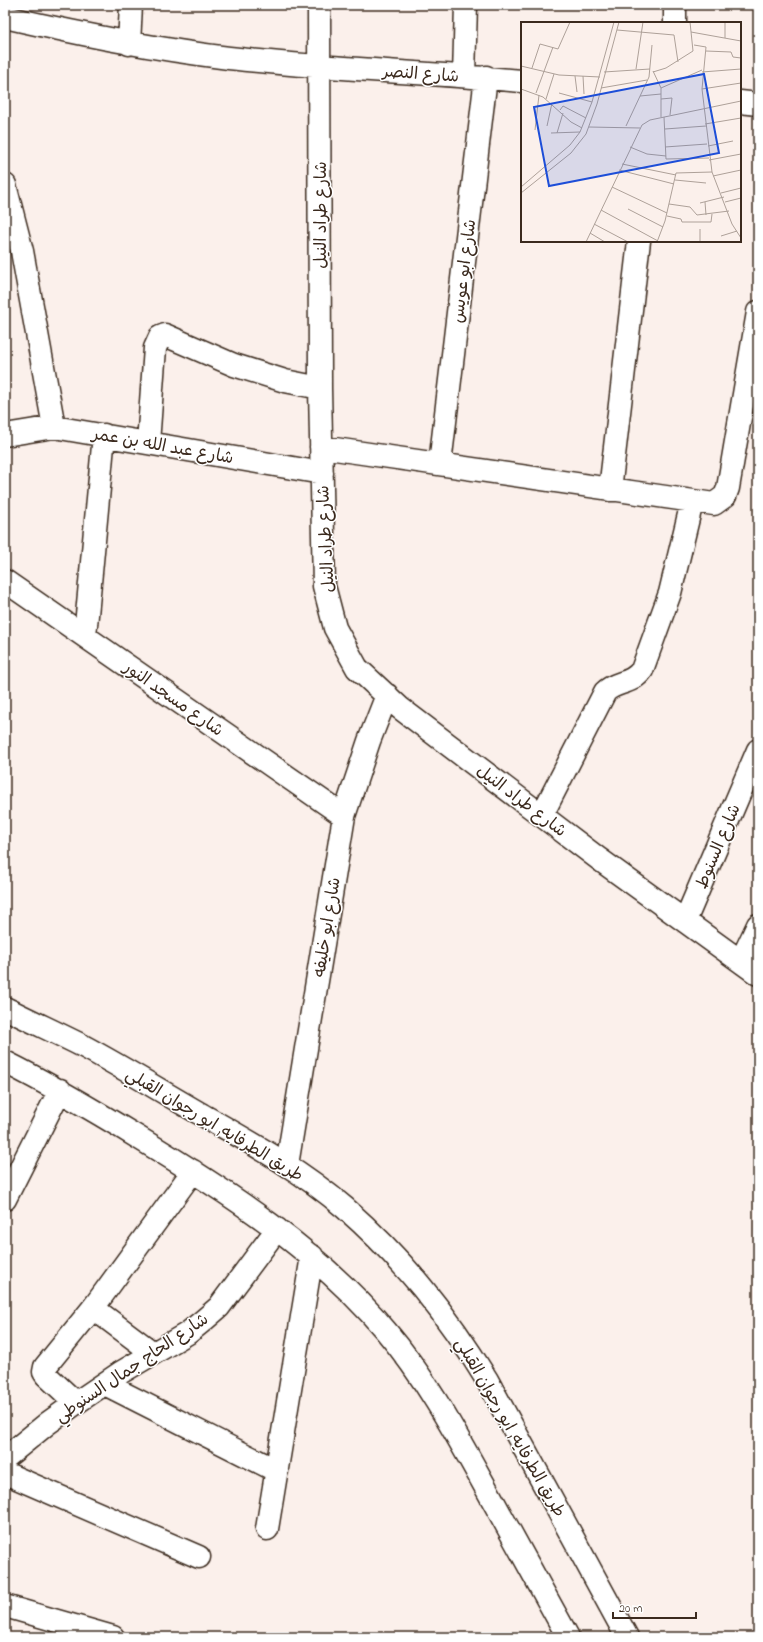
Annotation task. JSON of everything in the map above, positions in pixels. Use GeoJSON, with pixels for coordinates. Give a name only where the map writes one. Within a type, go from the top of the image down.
{"type":"FeatureCollection","features":[{"type":"Feature","properties":{"kind":"street"},"geometry":{"type":"LineString","coordinates":[[129,44],[131,5]]}},
{"type":"Feature","properties":{"kind":"street","name":"شارع طراد النيل"},"geometry":{"type":"LineString","coordinates":[[319,5],[320,388],[324,586],[335,628],[358,668],[400,708],[542,815],[750,968]]}},
{"type":"Feature","properties":{"kind":"street"},"geometry":{"type":"LineString","coordinates":[[464,76],[466,5]]}},
{"type":"Feature","properties":{"kind":"street"},"geometry":{"type":"LineString","coordinates":[[675,5],[675,22]]}},
{"type":"Feature","properties":{"kind":"street","name":"شارع النصر"},"geometry":{"type":"LineString","coordinates":[[5,17],[129,44],[229,58],[521,81]]}},
{"type":"Feature","properties":{"kind":"street","name":"شارع ابو عويس"},"geometry":{"type":"LineString","coordinates":[[440,464],[486,78]]}},
{"type":"Feature","properties":{"kind":"street"},"geometry":{"type":"LineString","coordinates":[[741,102],[758,104]]}},
{"type":"Feature","properties":{"kind":"street"},"geometry":{"type":"LineString","coordinates":[[5,185],[22,252],[54,427]]}},
{"type":"Feature","properties":{"kind":"street"},"geometry":{"type":"LineString","coordinates":[[610,490],[639,242]]}},
{"type":"Feature","properties":{"kind":"street"},"geometry":{"type":"LineString","coordinates":[[321,447],[714,504],[720,501],[726,492],[746,391],[758,312]]}},
{"type":"Feature","properties":{"kind":"street"},"geometry":{"type":"LineString","coordinates":[[148,443],[155,348],[160,337],[165,335],[234,365],[285,381],[320,388]]}},
{"type":"Feature","properties":{"kind":"street","name":"شارع عبد الله بن عمر"},"geometry":{"type":"LineString","coordinates":[[5,435],[54,427],[322,473]]}},
{"type":"Feature","properties":{"kind":"street"},"geometry":{"type":"LineString","coordinates":[[85,636],[104,435]]}},
{"type":"Feature","properties":{"kind":"street"},"geometry":{"type":"LineString","coordinates":[[542,815],[605,692],[611,687],[633,679],[642,670],[670,593],[692,502]]}},
{"type":"Feature","properties":{"kind":"street","name":"شارع مسجد النور"},"geometry":{"type":"LineString","coordinates":[[5,581],[344,816]]}},
{"type":"Feature","properties":{"kind":"street","name":"شارع ابو خليفه"},"geometry":{"type":"LineString","coordinates":[[287,1165],[344,816],[369,741],[387,695]]}},
{"type":"Feature","properties":{"kind":"street","name":"شارع السنوط"},"geometry":{"type":"LineString","coordinates":[[685,920],[758,750]]}},
{"type":"Feature","properties":{"kind":"street"},"geometry":{"type":"LineString","coordinates":[[750,968],[758,925]]}},
{"type":"Feature","properties":{"kind":"street","name":"طريق الطرفايه, ابو رجوان القبلي"},"geometry":{"type":"LineString","coordinates":[[5,1008],[84,1047],[287,1165],[344,1207],[377,1238],[408,1270],[455,1329],[487,1380],[627,1637]]}},
{"type":"Feature","properties":{"kind":"street"},"geometry":{"type":"LineString","coordinates":[[5,1062],[60,1090],[193,1171],[277,1229],[312,1256],[350,1291],[386,1331],[419,1374],[474,1466],[568,1637]]}},
{"type":"Feature","properties":{"kind":"street"},"geometry":{"type":"LineString","coordinates":[[5,1199],[60,1090]]}},
{"type":"Feature","properties":{"kind":"street"},"geometry":{"type":"LineString","coordinates":[[76,1403],[46,1376],[44,1369],[52,1356],[94,1308],[193,1171]]}},
{"type":"Feature","properties":{"kind":"street","name":"شارع الحاج جمال السنوطي"},"geometry":{"type":"LineString","coordinates":[[5,1458],[48,1423],[76,1403],[153,1353],[188,1333],[219,1307],[277,1229]]}},
{"type":"Feature","properties":{"kind":"street"},"geometry":{"type":"LineString","coordinates":[[267,1529],[312,1256]]}},
{"type":"Feature","properties":{"kind":"street"},"geometry":{"type":"LineString","coordinates":[[94,1308],[153,1353]]}},
{"type":"Feature","properties":{"kind":"street"},"geometry":{"type":"LineString","coordinates":[[104,1384],[277,1471]]}},
{"type":"Feature","properties":{"kind":"street"},"geometry":{"type":"LineString","coordinates":[[5,1473],[199,1557]]}},
{"type":"Feature","properties":{"kind":"street"},"geometry":{"type":"LineString","coordinates":[[5,1606],[112,1637]]}}]}
